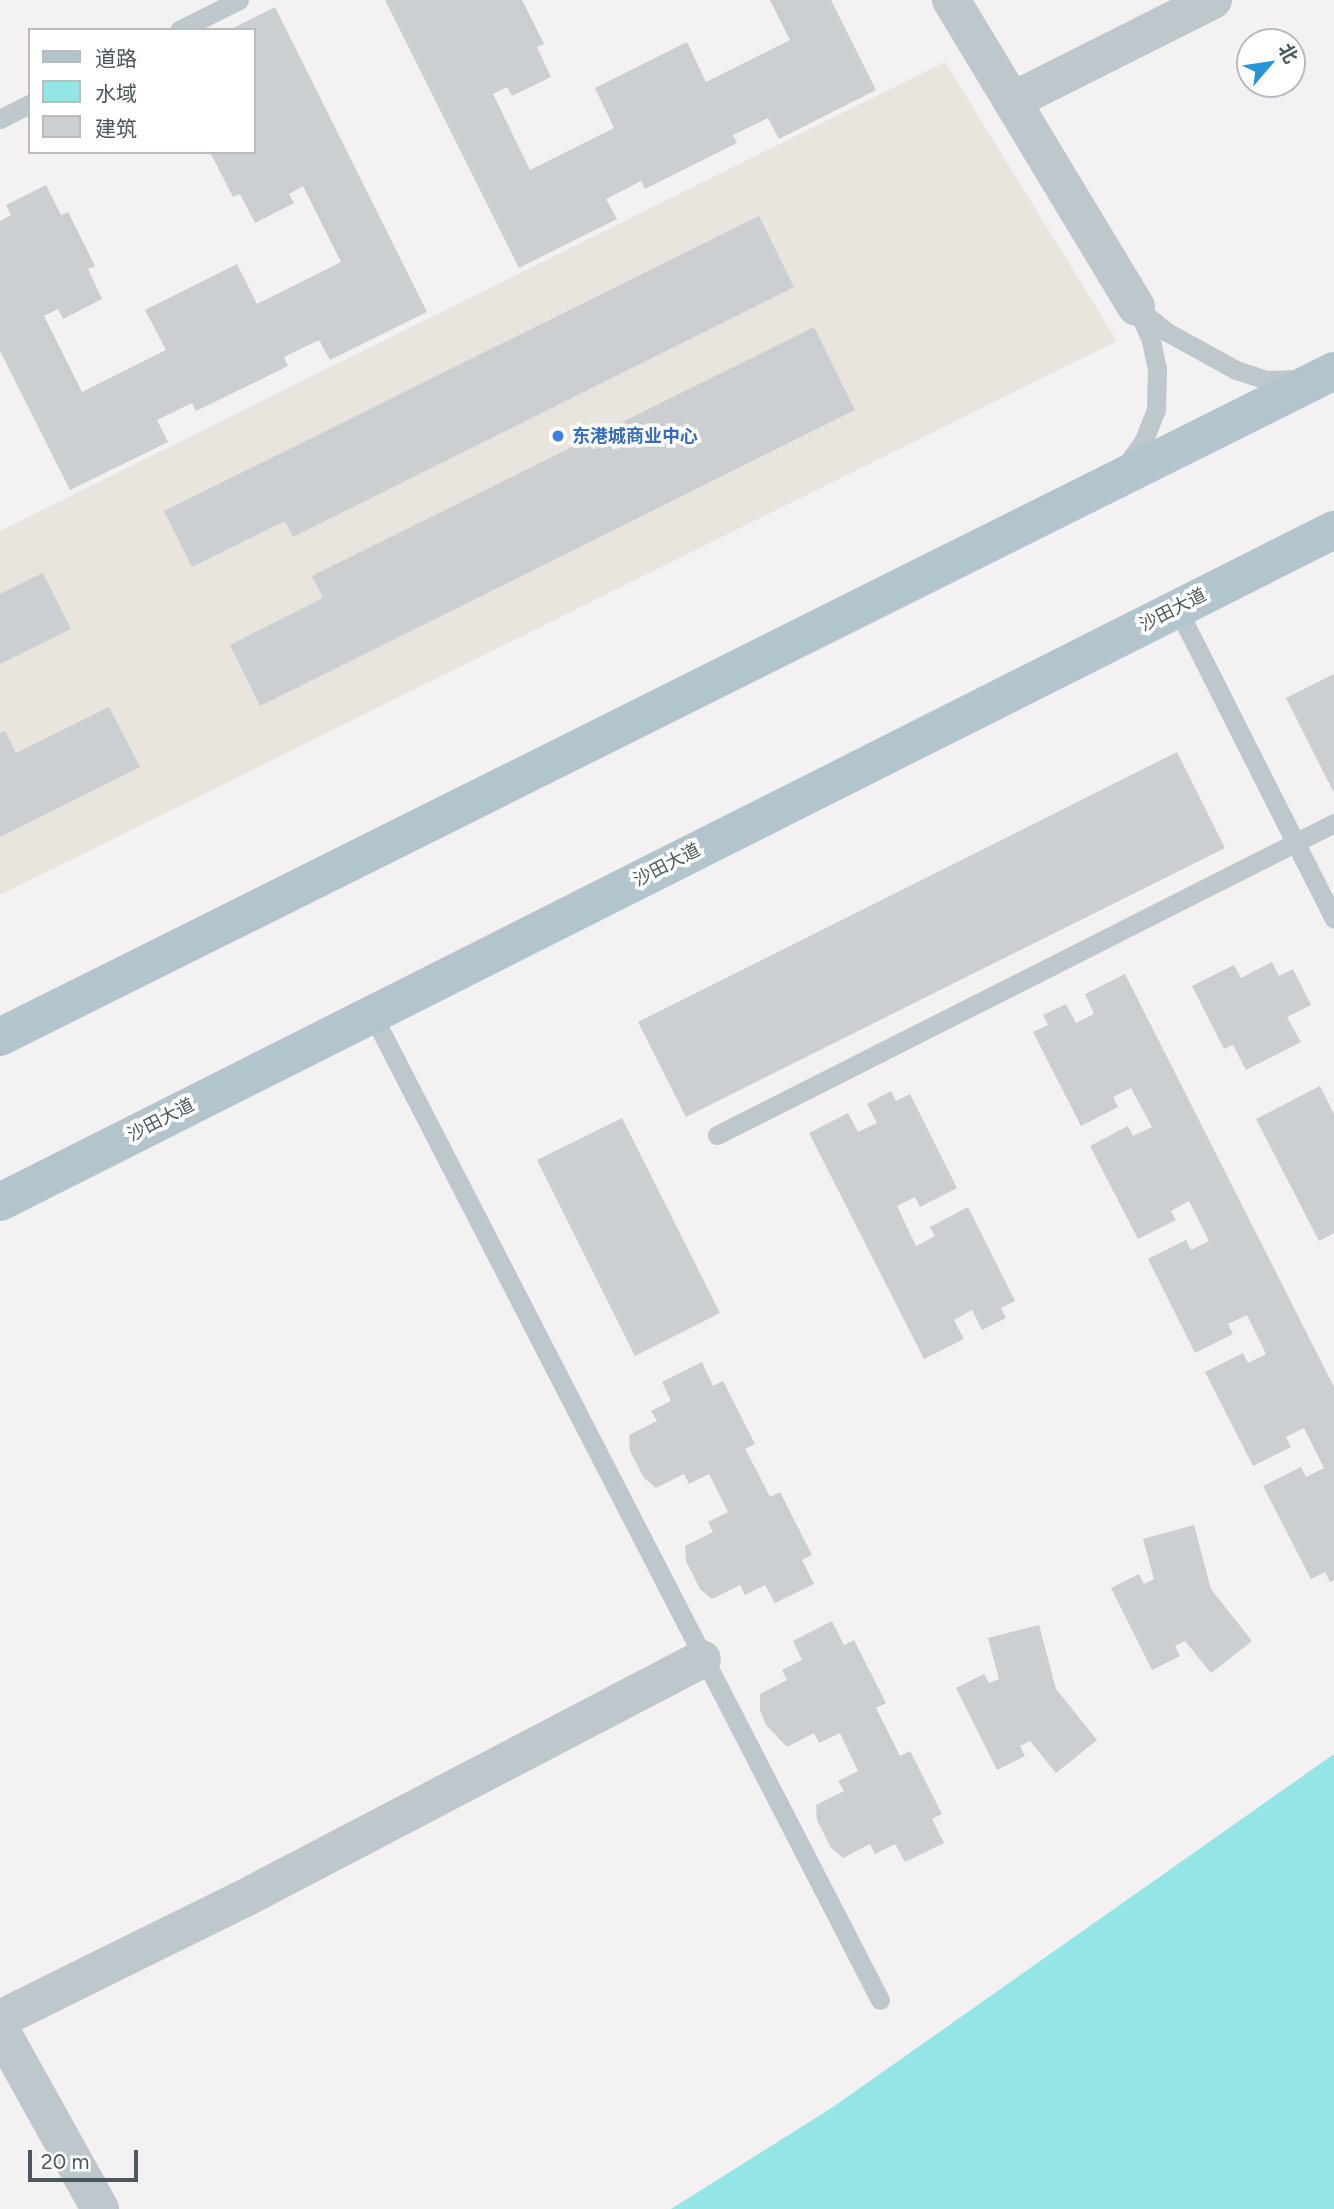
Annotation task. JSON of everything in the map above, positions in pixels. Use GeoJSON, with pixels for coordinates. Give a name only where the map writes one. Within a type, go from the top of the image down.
{"type":"FeatureCollection","features":[{"type":"Feature","properties":{"kind":"main road"},"geometry":{"type":"LineString","coordinates":[[0,1037],[1332,372]]}},
{"type":"Feature","properties":{"kind":"main road","name":"沙田大道"},"geometry":{"type":"LineString","coordinates":[[0,1202],[1334,530]]}},
{"type":"Feature","properties":{"kind":"street"},"geometry":{"type":"LineString","coordinates":[[951,0],[1136,307]]}},
{"type":"Feature","properties":{"kind":"street"},"geometry":{"type":"LineString","coordinates":[[1012,101],[1213,0]]}},
{"type":"Feature","properties":{"kind":"street"},"geometry":{"type":"LineString","coordinates":[[0,2020],[241,1900],[702,1658]]}},
{"type":"Feature","properties":{"kind":"street"},"geometry":{"type":"LineString","coordinates":[[0,2029],[100,2209]]}},
{"type":"Feature","properties":{"kind":"lane"},"geometry":{"type":"LineString","coordinates":[[183,28],[239,0]]}},
{"type":"Feature","properties":{"kind":"lane"},"geometry":{"type":"LineString","coordinates":[[0,119],[28,105]]}},
{"type":"Feature","properties":{"kind":"lane"},"geometry":{"type":"LineString","coordinates":[[1136,307],[1167,332],[1236,370],[1266,380],[1332,372]]}},
{"type":"Feature","properties":{"kind":"lane"},"geometry":{"type":"LineString","coordinates":[[1099,489],[1123,469],[1143,442],[1156,410],[1157,369],[1151,340],[1136,307]]}},
{"type":"Feature","properties":{"kind":"lane"},"geometry":{"type":"LineString","coordinates":[[1177,608],[1334,919]]}},
{"type":"Feature","properties":{"kind":"lane"},"geometry":{"type":"LineString","coordinates":[[717,1135],[1334,823]]}},
{"type":"Feature","properties":{"kind":"lane"},"geometry":{"type":"LineString","coordinates":[[372,1014],[880,2000]]}},
{"type":"Feature","properties":{"kind":"shaded area","name":"东港城商业中心"},"geometry":{"type":"Polygon","coordinates":[[[945,62],[1117,341],[0,895],[0,531],[945,62]]]}},
{"type":"Feature","properties":{"kind":"water"},"geometry":{"type":"Polygon","coordinates":[[[1334,1754],[1334,2209],[671,2209],[833,2107],[1334,1754]]]}},
{"type":"Feature","properties":{"kind":"building"},"geometry":{"type":"Polygon","coordinates":[[[385,0],[522,0],[544,44],[537,47],[551,77],[512,96],[507,87],[493,94],[530,170],[614,128],[595,88],[687,42],[706,82],[790,40],[770,0],[831,0],[876,90],[779,139],[768,118],[733,135],[737,143],[645,189],[641,181],[606,199],[617,219],[519,268],[385,0]]]}},
{"type":"Feature","properties":{"kind":"building"},"geometry":{"type":"Polygon","coordinates":[[[275,7],[427,312],[330,360],[319,340],[284,357],[288,366],[196,411],[192,403],[157,420],[168,442],[70,490],[0,351],[0,221],[11,215],[6,205],[46,185],[61,215],[68,212],[95,266],[88,269],[102,299],[63,319],[58,309],[44,316],[82,392],[166,350],[145,310],[237,264],[257,304],[341,262],[303,186],[289,194],[294,203],[255,223],[240,194],[233,197],[211,154],[256,154],[256,28],[233,28],[275,7]]]}},
{"type":"Feature","properties":{"kind":"building"},"geometry":{"type":"Polygon","coordinates":[[[759,216],[794,287],[293,537],[285,521],[192,567],[164,511],[759,216]]]}},
{"type":"Feature","properties":{"kind":"building"},"geometry":{"type":"Polygon","coordinates":[[[814,327],[855,410],[260,706],[230,645],[323,598],[312,576],[814,327]]]}},
{"type":"Feature","properties":{"kind":"building"},"geometry":{"type":"Polygon","coordinates":[[[43,573],[71,629],[0,664],[0,594],[43,573]]]}},
{"type":"Feature","properties":{"kind":"building"},"geometry":{"type":"Polygon","coordinates":[[[1334,674],[1334,793],[1286,698],[1334,674]]]}},
{"type":"Feature","properties":{"kind":"building"},"geometry":{"type":"Polygon","coordinates":[[[109,707],[140,767],[0,837],[0,733],[5,731],[16,753],[109,707]]]}},
{"type":"Feature","properties":{"kind":"building"},"geometry":{"type":"Polygon","coordinates":[[[1177,752],[1225,848],[686,1117],[638,1022],[1177,752]]]}},
{"type":"Feature","properties":{"kind":"building"},"geometry":{"type":"Polygon","coordinates":[[[1272,962],[1279,976],[1293,969],[1311,1005],[1287,1017],[1301,1042],[1246,1070],[1233,1045],[1224,1049],[1192,986],[1234,965],[1241,978],[1272,962]]]}},
{"type":"Feature","properties":{"kind":"building"},"geometry":{"type":"Polygon","coordinates":[[[1125,974],[1334,1387],[1334,1580],[1330,1582],[1325,1572],[1311,1579],[1263,1486],[1301,1467],[1306,1477],[1324,1468],[1304,1428],[1286,1437],[1291,1447],[1253,1466],[1205,1372],[1243,1353],[1248,1363],[1266,1354],[1247,1315],[1228,1324],[1233,1334],[1195,1353],[1148,1259],[1186,1240],[1191,1250],[1209,1241],[1189,1201],[1171,1211],[1176,1220],[1138,1239],[1090,1146],[1128,1126],[1133,1136],[1152,1127],[1131,1088],[1113,1097],[1118,1107],[1081,1126],[1033,1032],[1048,1025],[1043,1015],[1066,1004],[1076,1023],[1094,1014],[1085,994],[1125,974]]]}},
{"type":"Feature","properties":{"kind":"building"},"geometry":{"type":"Polygon","coordinates":[[[1320,1086],[1334,1114],[1334,1233],[1319,1241],[1256,1119],[1320,1086]]]}},
{"type":"Feature","properties":{"kind":"building"},"geometry":{"type":"Polygon","coordinates":[[[891,1091],[896,1101],[910,1094],[957,1188],[920,1207],[915,1197],[897,1206],[916,1246],[935,1236],[930,1227],[968,1207],[1015,1301],[1001,1308],[1006,1318],[982,1330],[972,1310],[954,1320],[964,1339],[924,1359],[809,1133],[848,1113],[858,1132],[877,1123],[867,1104],[891,1091]]]}},
{"type":"Feature","properties":{"kind":"building"},"geometry":{"type":"Polygon","coordinates":[[[622,1118],[720,1313],[635,1356],[537,1160],[622,1118]]]}},
{"type":"Feature","properties":{"kind":"building"},"geometry":{"type":"Polygon","coordinates":[[[702,1362],[713,1386],[723,1381],[755,1444],[745,1449],[770,1497],[780,1492],[812,1555],[802,1560],[814,1584],[775,1603],[765,1585],[745,1595],[740,1585],[712,1599],[700,1589],[686,1561],[685,1546],[713,1532],[708,1522],[728,1512],[709,1474],[689,1484],[684,1474],[656,1488],[644,1478],[630,1451],[629,1435],[657,1421],[651,1411],[671,1401],[662,1382],[702,1362]]]}},
{"type":"Feature","properties":{"kind":"building"},"geometry":{"type":"Polygon","coordinates":[[[1194,1525],[1211,1589],[1252,1641],[1211,1673],[1185,1641],[1175,1646],[1180,1656],[1152,1670],[1111,1588],[1139,1574],[1144,1584],[1154,1579],[1143,1539],[1194,1525]]]}},
{"type":"Feature","properties":{"kind":"building"},"geometry":{"type":"Polygon","coordinates":[[[832,1621],[844,1645],[854,1640],[886,1703],[876,1708],[900,1756],[910,1751],[942,1814],[932,1819],[944,1843],[905,1862],[895,1844],[875,1854],[870,1844],[843,1858],[831,1848],[817,1820],[816,1805],[844,1791],[838,1781],[858,1771],[840,1733],[819,1743],[814,1733],[787,1747],[766,1725],[760,1710],[760,1694],[787,1680],[782,1670],[802,1660],[793,1641],[832,1621]]]}},
{"type":"Feature","properties":{"kind":"building"},"geometry":{"type":"Polygon","coordinates":[[[1039,1625],[1056,1689],[1097,1740],[1056,1773],[1030,1741],[1020,1746],[1025,1756],[997,1770],[956,1688],[984,1674],[989,1683],[999,1679],[988,1638],[1039,1625]]]}},
{"type":"Feature","properties":{"kind":"place","name":"东港城商业中心"},"geometry":{"type":"Point","coordinates":[558,436]}}]}
